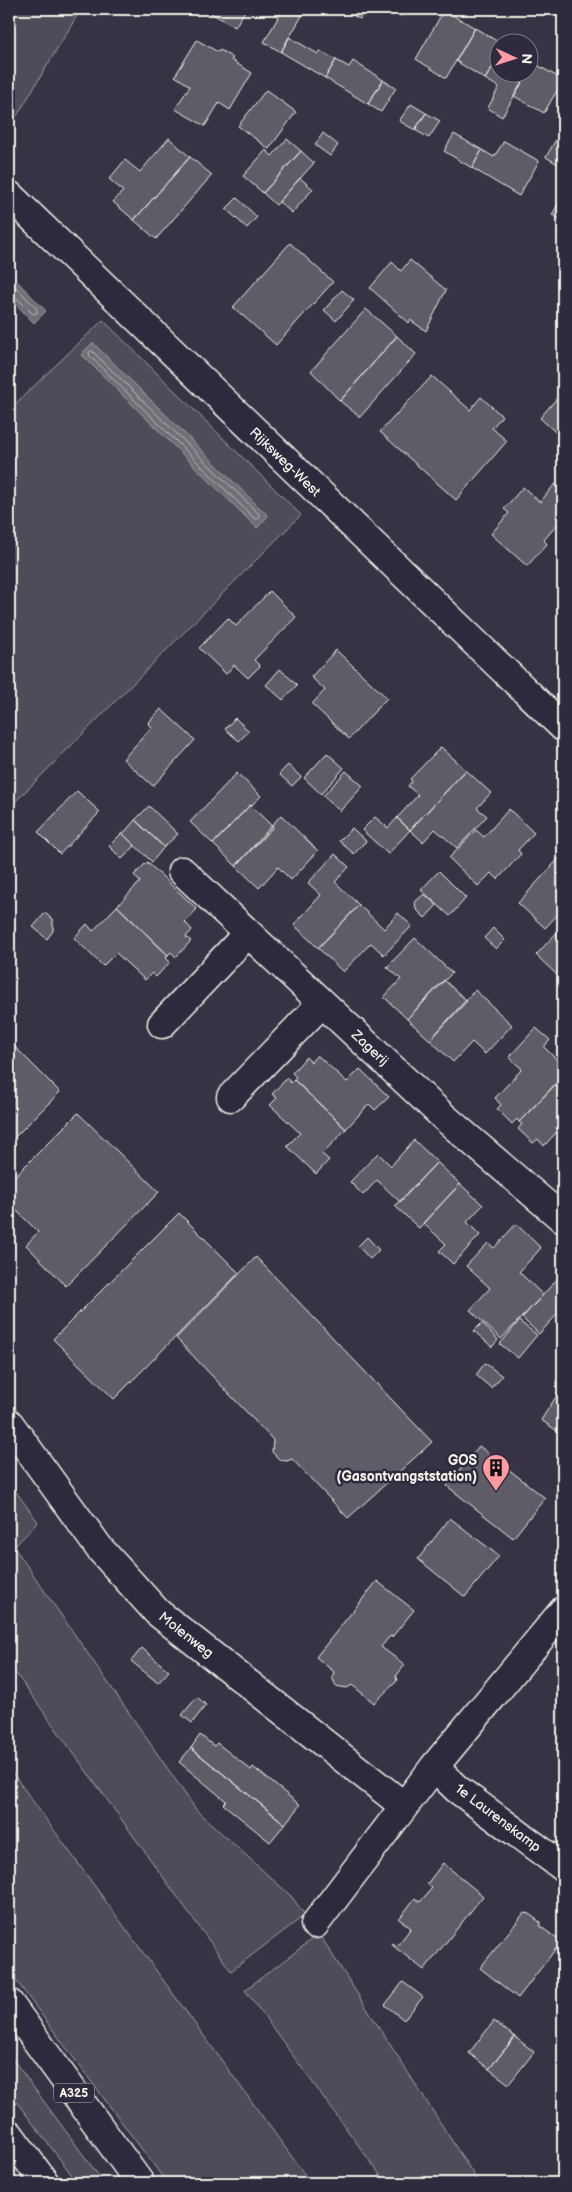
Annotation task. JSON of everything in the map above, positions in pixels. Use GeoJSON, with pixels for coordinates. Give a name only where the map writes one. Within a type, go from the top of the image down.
{"type":"FeatureCollection","features":[{"type":"Feature","properties":{"kind":"main road","name":"Rijksweg-West"},"geometry":{"type":"LineString","coordinates":[[9,196],[563,727]]}},
{"type":"Feature","properties":{"kind":"main road","name":"Zagerij"},"geometry":{"type":"LineString","coordinates":[[182,871],[445,1118],[563,1219]]}},
{"type":"Feature","properties":{"kind":"main road"},"geometry":{"type":"LineString","coordinates":[[162,1024],[248,933]]}},
{"type":"Feature","properties":{"kind":"main road"},"geometry":{"type":"LineString","coordinates":[[231,1097],[322,1003]]}},
{"type":"Feature","properties":{"kind":"main road","name":"Molenweg"},"geometry":{"type":"LineString","coordinates":[[9,1424],[100,1549],[157,1612],[404,1806]]}},
{"type":"Feature","properties":{"kind":"main road"},"geometry":{"type":"LineString","coordinates":[[315,1924],[434,1767],[563,1611]]}},
{"type":"Feature","properties":{"kind":"main road","name":"1e Laurenskamp"},"geometry":{"type":"LineString","coordinates":[[434,1767],[457,1789],[563,1867]]}},
{"type":"Feature","properties":{"kind":"main road","name":"A325"},"geometry":{"type":"LineString","coordinates":[[9,2003],[140,2183]]}},
{"type":"Feature","properties":{"kind":"main road"},"geometry":{"type":"LineString","coordinates":[[9,2134],[45,2183]]}},
{"type":"Feature","properties":{"kind":"shaded area"},"geometry":{"type":"Polygon","coordinates":[[[14,9],[81,9],[9,129],[9,18],[14,9]]]}},
{"type":"Feature","properties":{"kind":"shaded area"},"geometry":{"type":"Polygon","coordinates":[[[103,320],[301,515],[9,808],[9,410],[103,320]]]}},
{"type":"Feature","properties":{"kind":"shaded area"},"geometry":{"type":"Polygon","coordinates":[[[9,1482],[38,1522],[14,1547],[197,1811],[291,1896],[305,1915],[231,1971],[9,1664],[9,1482]]]}},
{"type":"Feature","properties":{"kind":"shaded area"},"geometry":{"type":"Polygon","coordinates":[[[9,1768],[311,2183],[167,2183],[9,1971],[9,1768]]]}},
{"type":"Feature","properties":{"kind":"shaded area"},"geometry":{"type":"Polygon","coordinates":[[[319,1934],[479,2183],[386,2183],[245,1990],[319,1934]]]}},
{"type":"Feature","properties":{"kind":"shaded area"},"geometry":{"type":"Polygon","coordinates":[[[9,2054],[104,2183],[78,2183],[9,2092],[9,2054]]]}},
{"type":"Feature","properties":{"kind":"water"},"geometry":{"type":"Polygon","coordinates":[[[9,273],[46,311],[34,323],[9,297],[9,273]]]}},
{"type":"Feature","properties":{"kind":"water"},"geometry":{"type":"Polygon","coordinates":[[[93,343],[268,516],[257,528],[81,354],[93,343]]]}},
{"type":"Feature","properties":{"kind":"building"},"geometry":{"type":"Polygon","coordinates":[[[204,9],[246,9],[235,27],[204,9]]]}},
{"type":"Feature","properties":{"kind":"building"},"geometry":{"type":"Polygon","coordinates":[[[283,9],[294,9],[303,14],[281,52],[264,42],[283,9]]]}},
{"type":"Feature","properties":{"kind":"building"},"geometry":{"type":"Polygon","coordinates":[[[346,9],[366,9],[360,19],[345,11],[346,9]]]}},
{"type":"Feature","properties":{"kind":"building"},"geometry":{"type":"Polygon","coordinates":[[[389,9],[406,9],[402,16],[389,9]]]}},
{"type":"Feature","properties":{"kind":"building"},"geometry":{"type":"Polygon","coordinates":[[[444,10],[475,28],[446,78],[416,59],[444,10]]]}},
{"type":"Feature","properties":{"kind":"building"},"geometry":{"type":"Polygon","coordinates":[[[475,28],[490,37],[490,71],[485,79],[456,61],[475,28]]]}},
{"type":"Feature","properties":{"kind":"building"},"geometry":{"type":"Polygon","coordinates":[[[289,37],[318,54],[320,51],[336,60],[325,78],[281,52],[289,37]]]}},
{"type":"Feature","properties":{"kind":"building"},"geometry":{"type":"Polygon","coordinates":[[[197,40],[218,52],[220,50],[233,58],[231,60],[252,73],[230,110],[219,103],[205,126],[175,109],[190,86],[175,76],[197,40]]]}},
{"type":"Feature","properties":{"kind":"building"},"geometry":{"type":"Polygon","coordinates":[[[336,60],[349,67],[353,61],[383,80],[368,104],[325,78],[336,60]]]}},
{"type":"Feature","properties":{"kind":"building"},"geometry":{"type":"Polygon","coordinates":[[[540,67],[563,80],[544,113],[514,96],[522,82],[540,82],[540,67]]]}},
{"type":"Feature","properties":{"kind":"building"},"geometry":{"type":"Polygon","coordinates":[[[490,71],[490,82],[485,79],[490,71]]]}},
{"type":"Feature","properties":{"kind":"building"},"geometry":{"type":"Polygon","coordinates":[[[383,80],[396,88],[381,112],[368,104],[383,80]]]}},
{"type":"Feature","properties":{"kind":"building"},"geometry":{"type":"Polygon","coordinates":[[[490,82],[522,82],[502,117],[488,108],[499,87],[490,82]]]}},
{"type":"Feature","properties":{"kind":"building"},"geometry":{"type":"Polygon","coordinates":[[[266,90],[296,112],[269,149],[238,126],[266,90]]]}},
{"type":"Feature","properties":{"kind":"building"},"geometry":{"type":"Polygon","coordinates":[[[411,104],[426,113],[415,130],[399,121],[411,104]]]}},
{"type":"Feature","properties":{"kind":"building"},"geometry":{"type":"Polygon","coordinates":[[[426,113],[440,121],[429,138],[415,130],[426,113]]]}},
{"type":"Feature","properties":{"kind":"building"},"geometry":{"type":"Polygon","coordinates":[[[563,127],[563,162],[561,166],[546,157],[563,127]]]}},
{"type":"Feature","properties":{"kind":"building"},"geometry":{"type":"Polygon","coordinates":[[[323,133],[338,145],[330,156],[315,145],[323,133]]]}},
{"type":"Feature","properties":{"kind":"building"},"geometry":{"type":"Polygon","coordinates":[[[454,134],[482,150],[472,168],[444,151],[454,134]]]}},
{"type":"Feature","properties":{"kind":"building"},"geometry":{"type":"Polygon","coordinates":[[[169,138],[190,157],[134,220],[113,202],[123,191],[109,179],[125,160],[140,172],[169,138]]]}},
{"type":"Feature","properties":{"kind":"building"},"geometry":{"type":"Polygon","coordinates":[[[287,139],[301,151],[263,193],[243,176],[266,150],[272,156],[287,139]]]}},
{"type":"Feature","properties":{"kind":"building"},"geometry":{"type":"Polygon","coordinates":[[[504,141],[539,161],[519,196],[472,168],[482,150],[494,157],[504,141]]]}},
{"type":"Feature","properties":{"kind":"building"},"geometry":{"type":"Polygon","coordinates":[[[301,151],[314,163],[276,205],[263,193],[301,151]]]}},
{"type":"Feature","properties":{"kind":"building"},"geometry":{"type":"Polygon","coordinates":[[[190,157],[212,175],[156,239],[134,220],[190,157]]]}},
{"type":"Feature","properties":{"kind":"building"},"geometry":{"type":"Polygon","coordinates":[[[300,178],[313,189],[292,213],[279,202],[300,178]]]}},
{"type":"Feature","properties":{"kind":"building"},"geometry":{"type":"Polygon","coordinates":[[[563,197],[563,221],[552,215],[563,197]]]}},
{"type":"Feature","properties":{"kind":"building"},"geometry":{"type":"Polygon","coordinates":[[[237,198],[257,217],[247,228],[226,209],[237,198]]]}},
{"type":"Feature","properties":{"kind":"building"},"geometry":{"type":"Polygon","coordinates":[[[290,243],[333,282],[276,345],[233,307],[290,243]]]}},
{"type":"Feature","properties":{"kind":"building"},"geometry":{"type":"Polygon","coordinates":[[[410,260],[446,290],[426,331],[410,320],[409,323],[370,288],[392,262],[401,271],[410,260]]]}},
{"type":"Feature","properties":{"kind":"building"},"geometry":{"type":"Polygon","coordinates":[[[342,290],[354,300],[336,321],[324,310],[342,290]]]}},
{"type":"Feature","properties":{"kind":"building"},"geometry":{"type":"Polygon","coordinates":[[[366,309],[397,336],[340,401],[311,371],[366,309]]]}},
{"type":"Feature","properties":{"kind":"building"},"geometry":{"type":"Polygon","coordinates":[[[397,336],[416,354],[360,417],[340,401],[397,336]]]}},
{"type":"Feature","properties":{"kind":"building"},"geometry":{"type":"Polygon","coordinates":[[[432,376],[470,410],[481,397],[502,416],[492,428],[507,441],[456,500],[380,432],[432,376]]]}},
{"type":"Feature","properties":{"kind":"building"},"geometry":{"type":"Polygon","coordinates":[[[563,391],[563,439],[540,418],[563,391]]]}},
{"type":"Feature","properties":{"kind":"building"},"geometry":{"type":"Polygon","coordinates":[[[555,484],[563,491],[563,509],[556,517],[560,521],[544,540],[547,544],[527,566],[491,534],[509,513],[504,509],[523,487],[540,502],[555,484]]]}},
{"type":"Feature","properties":{"kind":"building"},"geometry":{"type":"Polygon","coordinates":[[[270,591],[296,617],[254,660],[260,666],[248,678],[234,665],[226,674],[199,648],[228,618],[236,626],[270,591]]]}},
{"type":"Feature","properties":{"kind":"building"},"geometry":{"type":"Polygon","coordinates":[[[336,650],[387,698],[349,739],[312,704],[325,690],[311,677],[336,650]]]}},
{"type":"Feature","properties":{"kind":"building"},"geometry":{"type":"Polygon","coordinates":[[[280,669],[297,685],[283,700],[266,685],[280,669]]]}},
{"type":"Feature","properties":{"kind":"building"},"geometry":{"type":"Polygon","coordinates":[[[161,709],[195,740],[153,786],[123,759],[152,727],[148,723],[161,709]]]}},
{"type":"Feature","properties":{"kind":"building"},"geometry":{"type":"Polygon","coordinates":[[[235,718],[249,731],[239,741],[225,729],[235,718]]]}},
{"type":"Feature","properties":{"kind":"building"},"geometry":{"type":"Polygon","coordinates":[[[441,747],[466,770],[410,830],[397,818],[418,795],[408,786],[412,781],[410,779],[441,747]]]}},
{"type":"Feature","properties":{"kind":"building"},"geometry":{"type":"Polygon","coordinates":[[[327,753],[344,768],[321,794],[304,778],[327,753]]]}},
{"type":"Feature","properties":{"kind":"building"},"geometry":{"type":"Polygon","coordinates":[[[288,765],[301,777],[292,786],[279,774],[288,765]]]}},
{"type":"Feature","properties":{"kind":"building"},"geometry":{"type":"Polygon","coordinates":[[[466,770],[491,793],[477,808],[487,816],[457,848],[435,829],[423,842],[410,830],[466,770]]]}},
{"type":"Feature","properties":{"kind":"building"},"geometry":{"type":"Polygon","coordinates":[[[346,771],[363,786],[340,811],[323,796],[346,771]]]}},
{"type":"Feature","properties":{"kind":"building"},"geometry":{"type":"Polygon","coordinates":[[[237,773],[261,796],[213,844],[190,822],[237,773]]]}},
{"type":"Feature","properties":{"kind":"building"},"geometry":{"type":"Polygon","coordinates":[[[77,791],[100,812],[60,854],[38,832],[77,791]]]}},
{"type":"Feature","properties":{"kind":"building"},"geometry":{"type":"Polygon","coordinates":[[[250,805],[273,827],[236,866],[213,844],[250,805]]]}},
{"type":"Feature","properties":{"kind":"building"},"geometry":{"type":"Polygon","coordinates":[[[149,806],[178,834],[164,847],[135,820],[149,806]]]}},
{"type":"Feature","properties":{"kind":"building"},"geometry":{"type":"Polygon","coordinates":[[[509,809],[534,833],[518,850],[521,854],[498,879],[491,873],[478,886],[449,858],[476,830],[484,837],[509,809]]]}},
{"type":"Feature","properties":{"kind":"building"},"geometry":{"type":"Polygon","coordinates":[[[281,815],[318,851],[291,880],[278,867],[259,888],[236,866],[281,815]]]}},
{"type":"Feature","properties":{"kind":"building"},"geometry":{"type":"Polygon","coordinates":[[[375,817],[388,828],[397,818],[410,830],[388,854],[362,830],[375,817]]]}},
{"type":"Feature","properties":{"kind":"building"},"geometry":{"type":"Polygon","coordinates":[[[135,820],[164,847],[152,862],[123,834],[135,820]]]}},
{"type":"Feature","properties":{"kind":"building"},"geometry":{"type":"Polygon","coordinates":[[[352,828],[366,841],[354,854],[339,841],[352,828]]]}},
{"type":"Feature","properties":{"kind":"building"},"geometry":{"type":"Polygon","coordinates":[[[122,833],[135,846],[122,859],[109,846],[122,833]]]}},
{"type":"Feature","properties":{"kind":"building"},"geometry":{"type":"Polygon","coordinates":[[[335,854],[349,867],[335,882],[359,905],[318,948],[294,925],[321,895],[308,883],[335,854]]]}},
{"type":"Feature","properties":{"kind":"building"},"geometry":{"type":"Polygon","coordinates":[[[562,855],[563,909],[545,928],[518,903],[562,855]]]}},
{"type":"Feature","properties":{"kind":"building"},"geometry":{"type":"Polygon","coordinates":[[[147,862],[197,909],[185,922],[192,930],[186,937],[191,941],[176,957],[171,952],[168,955],[117,906],[140,882],[134,875],[147,862]]]}},
{"type":"Feature","properties":{"kind":"building"},"geometry":{"type":"Polygon","coordinates":[[[439,871],[466,898],[450,916],[421,890],[439,871]]]}},
{"type":"Feature","properties":{"kind":"building"},"geometry":{"type":"Polygon","coordinates":[[[424,894],[437,905],[425,918],[416,909],[415,902],[424,894]]]}},
{"type":"Feature","properties":{"kind":"building"},"geometry":{"type":"Polygon","coordinates":[[[359,905],[384,929],[398,913],[412,926],[384,955],[371,943],[343,972],[318,948],[359,905]]]}},
{"type":"Feature","properties":{"kind":"building"},"geometry":{"type":"Polygon","coordinates":[[[117,906],[168,955],[166,958],[170,962],[156,977],[152,973],[145,980],[116,953],[103,966],[74,938],[87,924],[93,931],[117,906]]]}},
{"type":"Feature","properties":{"kind":"building"},"geometry":{"type":"Polygon","coordinates":[[[45,913],[53,920],[53,931],[47,939],[33,927],[45,913]]]}},
{"type":"Feature","properties":{"kind":"building"},"geometry":{"type":"Polygon","coordinates":[[[563,926],[563,968],[557,975],[536,955],[563,926]]]}},
{"type":"Feature","properties":{"kind":"building"},"geometry":{"type":"Polygon","coordinates":[[[493,928],[505,940],[496,949],[484,938],[493,928]]]}},
{"type":"Feature","properties":{"kind":"building"},"geometry":{"type":"Polygon","coordinates":[[[415,938],[452,973],[407,1019],[384,997],[401,979],[387,967],[415,938]]]}},
{"type":"Feature","properties":{"kind":"building"},"geometry":{"type":"Polygon","coordinates":[[[444,980],[467,1001],[430,1040],[407,1019],[444,980]]]}},
{"type":"Feature","properties":{"kind":"building"},"geometry":{"type":"Polygon","coordinates":[[[475,990],[512,1025],[485,1054],[472,1042],[453,1062],[430,1040],[475,990]]]}},
{"type":"Feature","properties":{"kind":"building"},"geometry":{"type":"Polygon","coordinates":[[[536,1028],[550,1040],[544,1047],[563,1066],[563,1077],[519,1122],[517,1119],[512,1124],[497,1109],[501,1105],[495,1098],[522,1069],[509,1057],[536,1028]]]}},
{"type":"Feature","properties":{"kind":"building"},"geometry":{"type":"Polygon","coordinates":[[[9,1041],[60,1092],[9,1143],[9,1041]]]}},
{"type":"Feature","properties":{"kind":"building"},"geometry":{"type":"Polygon","coordinates":[[[317,1055],[347,1082],[360,1069],[389,1097],[375,1110],[369,1104],[346,1129],[294,1080],[296,1077],[292,1073],[306,1057],[311,1062],[317,1055]]]}},
{"type":"Feature","properties":{"kind":"building"},"geometry":{"type":"Polygon","coordinates":[[[287,1078],[291,1083],[294,1080],[346,1129],[322,1154],[329,1160],[316,1174],[287,1146],[300,1133],[270,1105],[277,1098],[272,1094],[287,1078]]]}},
{"type":"Feature","properties":{"kind":"building"},"geometry":{"type":"Polygon","coordinates":[[[560,1079],[563,1082],[563,1125],[544,1146],[538,1139],[533,1143],[518,1129],[522,1124],[519,1122],[560,1079]]]}},
{"type":"Feature","properties":{"kind":"building"},"geometry":{"type":"Polygon","coordinates":[[[78,1113],[159,1192],[66,1286],[26,1245],[38,1232],[9,1203],[9,1182],[78,1113]]]}},
{"type":"Feature","properties":{"kind":"building"},"geometry":{"type":"Polygon","coordinates":[[[414,1140],[437,1162],[400,1202],[377,1180],[363,1195],[350,1182],[378,1153],[391,1166],[414,1140]]]}},
{"type":"Feature","properties":{"kind":"building"},"geometry":{"type":"Polygon","coordinates":[[[437,1162],[460,1184],[419,1228],[395,1206],[437,1162]]]}},
{"type":"Feature","properties":{"kind":"building"},"geometry":{"type":"Polygon","coordinates":[[[460,1184],[483,1205],[467,1222],[480,1235],[453,1264],[439,1251],[446,1244],[423,1223],[460,1184]]]}},
{"type":"Feature","properties":{"kind":"building"},"geometry":{"type":"Polygon","coordinates":[[[179,1213],[239,1273],[114,1399],[53,1339],[179,1213]]]}},
{"type":"Feature","properties":{"kind":"building"},"geometry":{"type":"Polygon","coordinates":[[[516,1224],[541,1248],[519,1272],[543,1295],[501,1339],[470,1310],[490,1288],[466,1266],[488,1243],[494,1248],[516,1224]]]}},
{"type":"Feature","properties":{"kind":"building"},"geometry":{"type":"Polygon","coordinates":[[[367,1237],[379,1250],[370,1259],[358,1246],[367,1237]]]}},
{"type":"Feature","properties":{"kind":"building"},"geometry":{"type":"Polygon","coordinates":[[[256,1257],[432,1442],[348,1518],[292,1459],[287,1461],[280,1460],[272,1452],[273,1440],[176,1338],[256,1257]]]}},
{"type":"Feature","properties":{"kind":"building"},"geometry":{"type":"Polygon","coordinates":[[[560,1276],[563,1279],[563,1308],[539,1334],[522,1318],[560,1276]]]}},
{"type":"Feature","properties":{"kind":"building"},"geometry":{"type":"Polygon","coordinates":[[[519,1321],[537,1335],[518,1358],[500,1344],[519,1321]]]}},
{"type":"Feature","properties":{"kind":"building"},"geometry":{"type":"Polygon","coordinates":[[[482,1323],[498,1340],[492,1347],[474,1331],[482,1323]]]}},
{"type":"Feature","properties":{"kind":"building"},"geometry":{"type":"Polygon","coordinates":[[[485,1363],[502,1376],[491,1388],[476,1375],[485,1363]]]}},
{"type":"Feature","properties":{"kind":"building"},"geometry":{"type":"Polygon","coordinates":[[[563,1386],[563,1435],[541,1420],[563,1386]]]}},
{"type":"Feature","properties":{"kind":"building","name":"GOS (Gasontvangststation)"},"geometry":{"type":"Polygon","coordinates":[[[479,1446],[545,1498],[513,1538],[447,1486],[479,1446]]]}},
{"type":"Feature","properties":{"kind":"building","name":"GOS (Gasontvangststation)"},"geometry":{"type":"Polygon","coordinates":[[[450,1518],[499,1556],[465,1597],[418,1559],[450,1518]]]}},
{"type":"Feature","properties":{"kind":"building"},"geometry":{"type":"Polygon","coordinates":[[[377,1581],[414,1610],[392,1637],[390,1636],[381,1647],[405,1665],[396,1676],[397,1681],[374,1703],[352,1685],[347,1688],[336,1686],[332,1677],[334,1672],[316,1657],[377,1581]]]}},
{"type":"Feature","properties":{"kind":"building"},"geometry":{"type":"Polygon","coordinates":[[[142,1648],[169,1671],[158,1683],[131,1661],[142,1648]]]}},
{"type":"Feature","properties":{"kind":"building"},"geometry":{"type":"Polygon","coordinates":[[[197,1697],[206,1705],[192,1723],[182,1715],[197,1697]]]}},
{"type":"Feature","properties":{"kind":"building"},"geometry":{"type":"Polygon","coordinates":[[[200,1735],[214,1746],[217,1743],[251,1770],[253,1767],[300,1805],[285,1824],[191,1748],[200,1735]]]}},
{"type":"Feature","properties":{"kind":"building"},"geometry":{"type":"Polygon","coordinates":[[[191,1748],[285,1824],[270,1842],[223,1804],[226,1801],[179,1762],[191,1748]]]}},
{"type":"Feature","properties":{"kind":"building"},"geometry":{"type":"Polygon","coordinates":[[[443,1863],[483,1896],[424,1970],[392,1945],[393,1943],[397,1946],[411,1928],[399,1919],[415,1898],[420,1902],[432,1888],[427,1884],[443,1863]]]}},
{"type":"Feature","properties":{"kind":"building"},"geometry":{"type":"Polygon","coordinates":[[[524,1913],[529,1914],[540,1922],[540,1926],[561,1942],[518,1998],[480,1968],[524,1913]]]}},
{"type":"Feature","properties":{"kind":"building"},"geometry":{"type":"Polygon","coordinates":[[[403,1982],[423,1997],[404,2020],[385,2005],[403,1982]]]}},
{"type":"Feature","properties":{"kind":"building"},"geometry":{"type":"Polygon","coordinates":[[[494,2021],[515,2037],[489,2069],[469,2053],[494,2021]]]}},
{"type":"Feature","properties":{"kind":"building"},"geometry":{"type":"Polygon","coordinates":[[[515,2037],[534,2052],[509,2084],[489,2069],[515,2037]]]}},
{"type":"Feature","properties":{"kind":"place","name":"GOS (Gasontvangststation)"},"geometry":{"type":"Point","coordinates":[496,1492]}}]}
